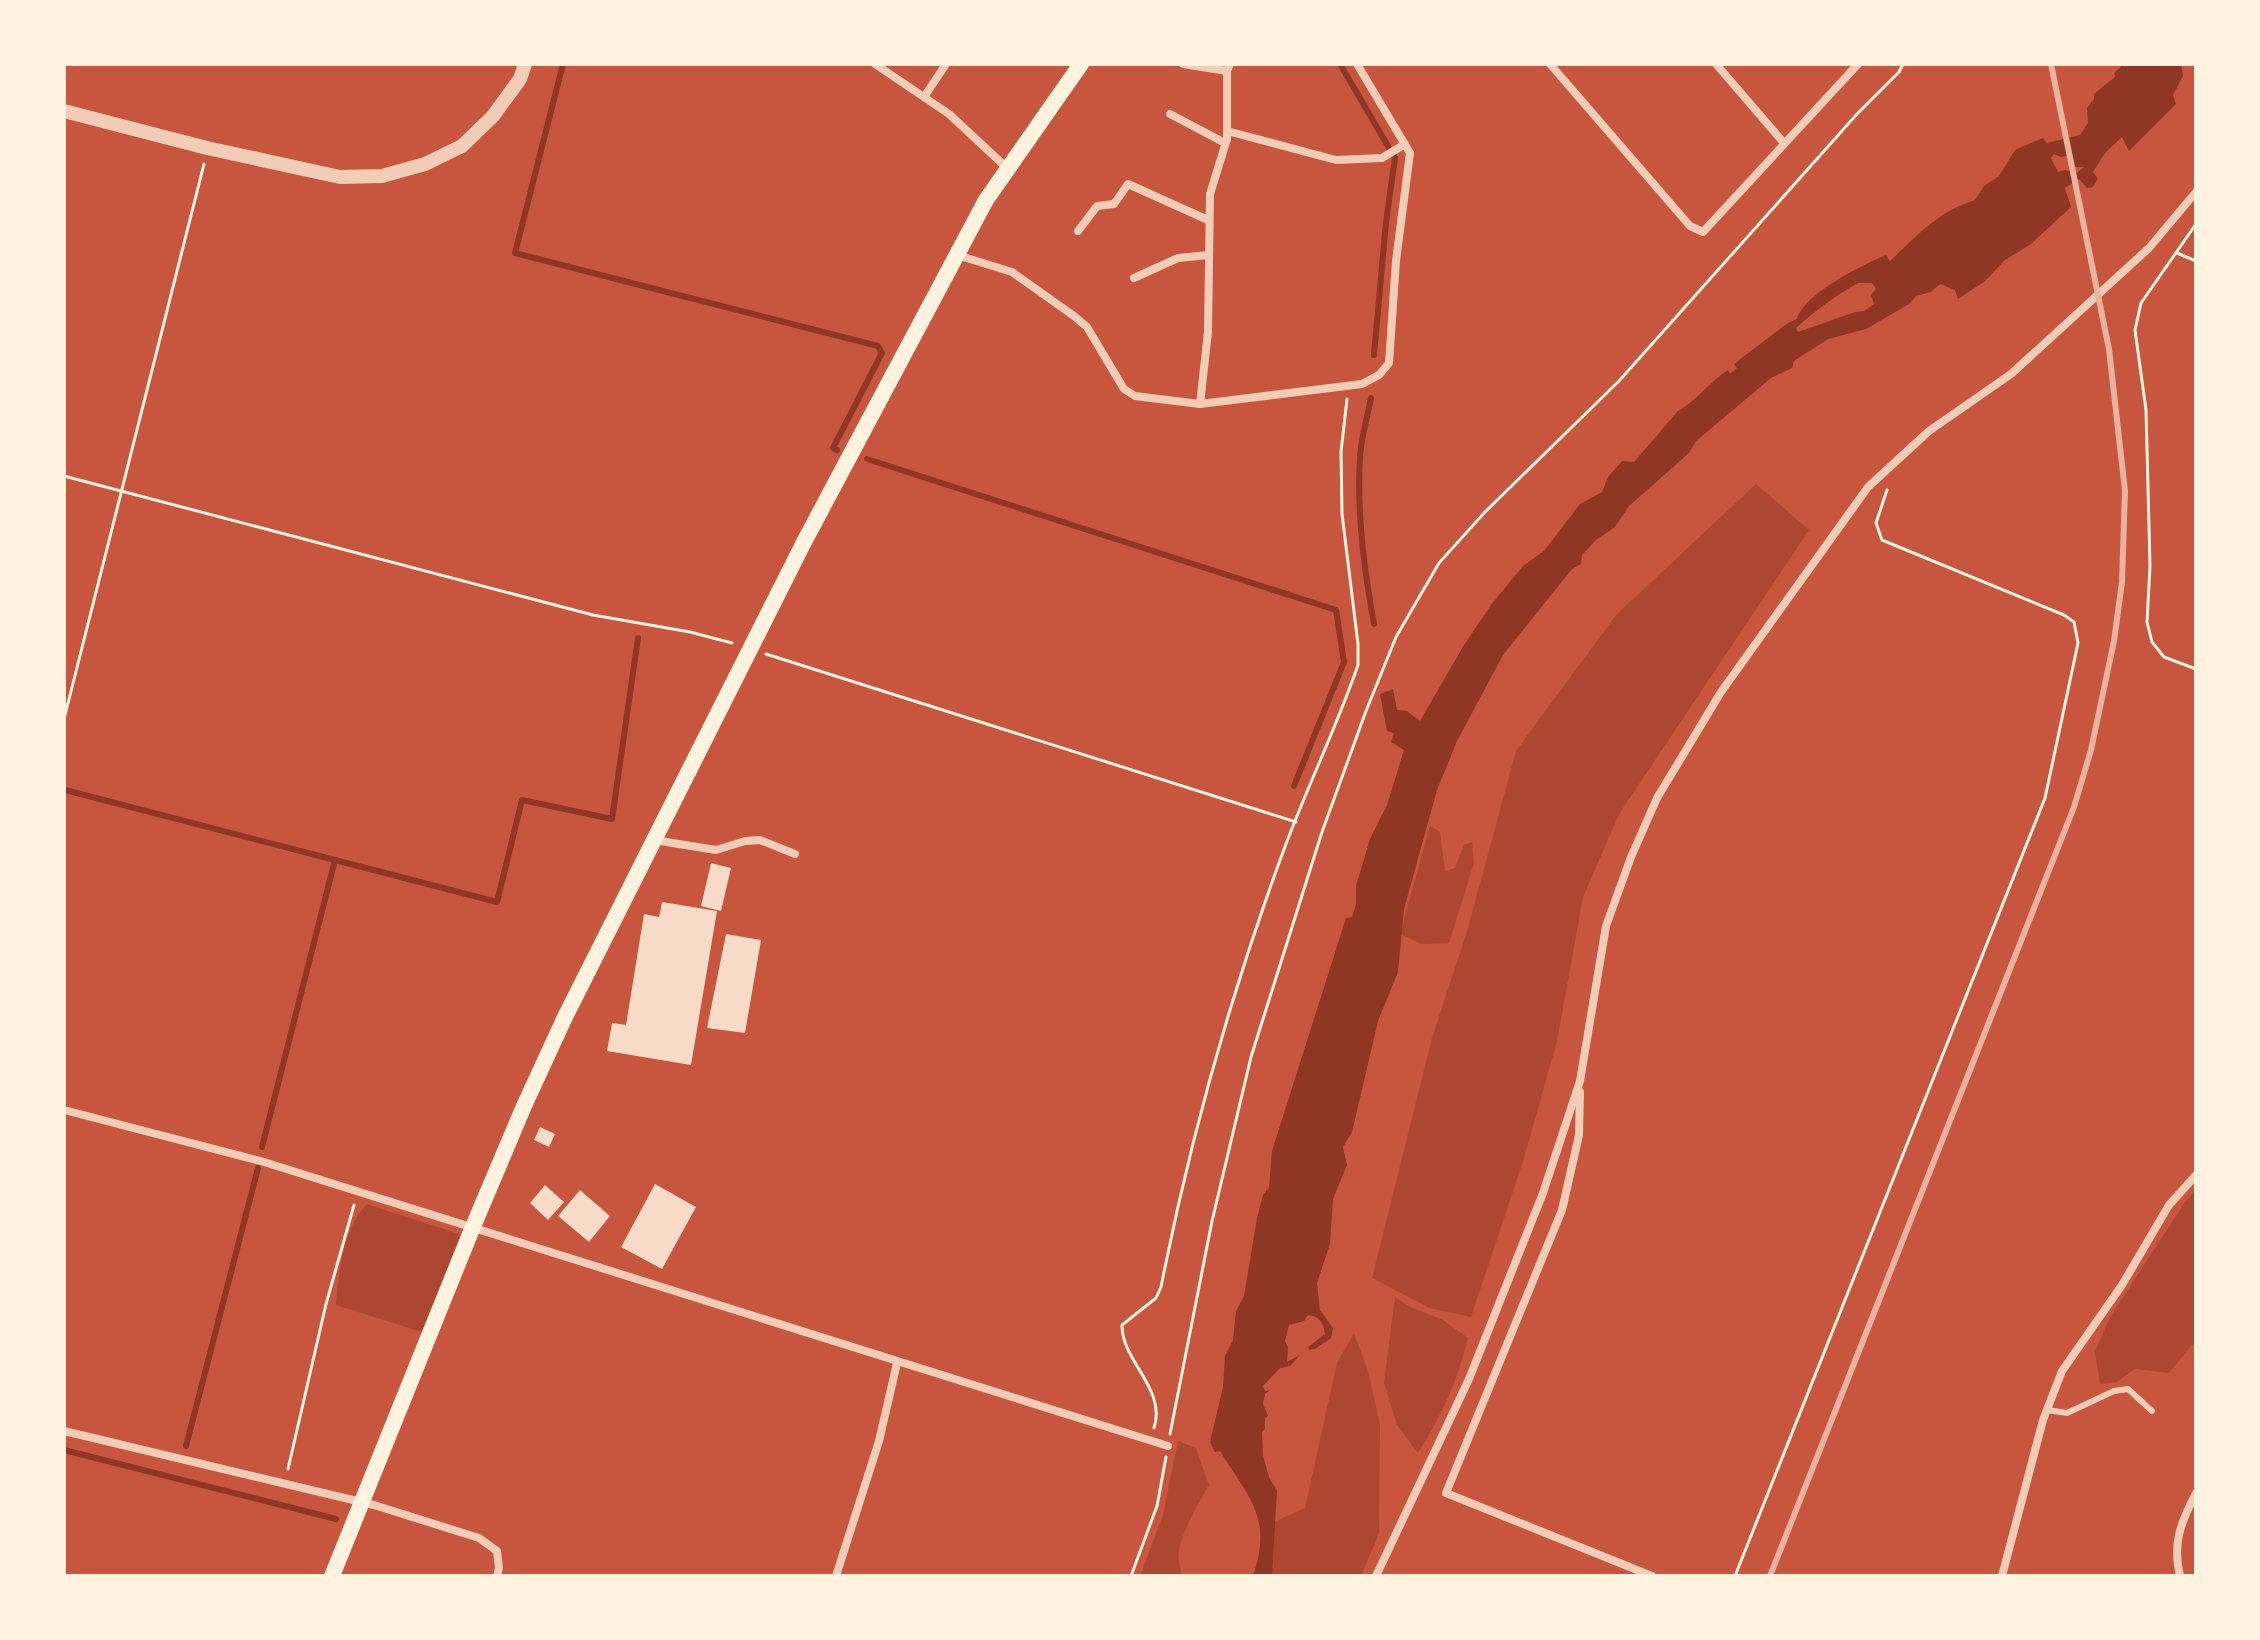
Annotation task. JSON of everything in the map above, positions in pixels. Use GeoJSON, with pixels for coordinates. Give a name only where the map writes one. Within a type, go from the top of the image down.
{"type":"FeatureCollection","features":[{"type":"Feature","properties":{"kind":"main road"},"geometry":{"type":"LineString","coordinates":[[332,1576],[535,1080],[653,840],[986,200],[1081,64]]}},
{"type":"Feature","properties":{"kind":"street"},"geometry":{"type":"LineString","coordinates":[[64,111],[207,148],[340,177],[382,176],[425,164],[462,146],[493,116],[520,79],[525,64]]}},
{"type":"Feature","properties":{"kind":"street"},"geometry":{"type":"LineString","coordinates":[[875,64],[949,114],[1007,168]]}},
{"type":"Feature","properties":{"kind":"street"},"geometry":{"type":"LineString","coordinates":[[924,97],[946,64]]}},
{"type":"Feature","properties":{"kind":"street"},"geometry":{"type":"LineString","coordinates":[[1183,64],[1229,67],[1227,131],[1210,194],[1208,332],[1200,404]]}},
{"type":"Feature","properties":{"kind":"street"},"geometry":{"type":"LineString","coordinates":[[957,255],[1012,272],[1074,316],[1087,327],[1124,389],[1135,396],[1200,404],[1362,384],[1379,375],[1389,363],[1396,261],[1410,153],[1357,64]]}},
{"type":"Feature","properties":{"kind":"street"},"geometry":{"type":"LineString","coordinates":[[1550,64],[1690,226],[1703,232],[1858,64]]}},
{"type":"Feature","properties":{"kind":"street"},"geometry":{"type":"LineString","coordinates":[[1716,64],[1784,143]]}},
{"type":"Feature","properties":{"kind":"street"},"geometry":{"type":"LineString","coordinates":[[1170,114],[1225,143]]}},
{"type":"Feature","properties":{"kind":"street"},"geometry":{"type":"LineString","coordinates":[[1227,131],[1336,160],[1382,158],[1405,144]]}},
{"type":"Feature","properties":{"kind":"street"},"geometry":{"type":"LineString","coordinates":[[1078,231],[1097,206],[1114,204],[1128,184],[1208,220]]}},
{"type":"Feature","properties":{"kind":"street"},"geometry":{"type":"LineString","coordinates":[[1652,1576],[1446,1493],[1562,1210],[1579,1135],[1580,1081],[1606,926],[1631,857],[1657,798],[1730,679],[1868,487],[1929,431],[2011,374],[2149,248],[2196,192]]}},
{"type":"Feature","properties":{"kind":"street"},"geometry":{"type":"LineString","coordinates":[[1134,278],[1178,258],[1208,255]]}},
{"type":"Feature","properties":{"kind":"street"},"geometry":{"type":"LineString","coordinates":[[653,840],[716,850],[760,840],[795,854]]}},
{"type":"Feature","properties":{"kind":"street"},"geometry":{"type":"LineString","coordinates":[[1376,1576],[1469,1379],[1543,1193],[1580,1081]]}},
{"type":"Feature","properties":{"kind":"street"},"geometry":{"type":"LineString","coordinates":[[64,1110],[251,1158],[1168,1446]]}},
{"type":"Feature","properties":{"kind":"street"},"geometry":{"type":"LineString","coordinates":[[2002,1576],[2047,1410],[2062,1371],[2122,1285],[2169,1205],[2196,1175]]}},
{"type":"Feature","properties":{"kind":"street"},"geometry":{"type":"LineString","coordinates":[[836,1576],[879,1441],[897,1363]]}},
{"type":"Feature","properties":{"kind":"street"},"geometry":{"type":"LineString","coordinates":[[64,1431],[363,1504],[464,1533],[492,1545],[497,1551],[497,1576]]}},
{"type":"Feature","properties":{"kind":"street"},"geometry":{"type":"LineString","coordinates":[[2180,1576],[2175,1556],[2183,1518],[2196,1493]]}},
{"type":"Feature","properties":{"kind":"lane"},"geometry":{"type":"LineString","coordinates":[[2047,1410],[2067,1413],[2114,1391],[2128,1389],[2152,1411]]}},
{"type":"Feature","properties":{"kind":"path"},"geometry":{"type":"LineString","coordinates":[[1131,1576],[1157,1506],[1212,1221],[1251,1057],[1322,832],[1396,637],[1439,563],[1485,512],[1619,381],[1903,64]]}},
{"type":"Feature","properties":{"kind":"path"},"geometry":{"type":"LineString","coordinates":[[64,719],[207,148]]}},
{"type":"Feature","properties":{"kind":"path"},"geometry":{"type":"LineString","coordinates":[[2196,224],[2141,303],[2135,330],[2146,410],[2150,566],[2147,622],[2152,642],[2164,657],[2196,669]]}},
{"type":"Feature","properties":{"kind":"path"},"geometry":{"type":"LineString","coordinates":[[2177,253],[2196,261]]}},
{"type":"Feature","properties":{"kind":"path"},"geometry":{"type":"LineString","coordinates":[[1150,1440],[1157,1419],[1154,1405],[1143,1373],[1126,1345],[1122,1325],[1156,1298],[1161,1287],[1180,1191],[1254,935],[1358,665],[1342,514],[1341,452],[1348,387]]}},
{"type":"Feature","properties":{"kind":"path"},"geometry":{"type":"LineString","coordinates":[[1735,1576],[2045,798],[2078,643],[2074,622],[2064,615],[1882,540],[1876,523],[1898,460]]}},
{"type":"Feature","properties":{"kind":"path"},"geometry":{"type":"LineString","coordinates":[[64,476],[593,615],[690,632],[1296,822]]}},
{"type":"Feature","properties":{"kind":"path"},"geometry":{"type":"LineString","coordinates":[[285,1485],[326,1304],[352,1209],[360,1194]]}},
{"type":"Feature","properties":{"kind":"shaded area"},"geometry":{"type":"Polygon","coordinates":[[[2124,64],[2181,64],[2183,76],[2173,95],[2176,104],[2129,151],[2122,137],[2105,153],[2093,172],[2098,179],[2093,187],[2087,188],[2079,179],[2065,188],[2071,207],[2031,244],[2005,260],[1985,281],[1958,299],[1955,290],[1940,284],[1866,329],[1828,339],[1794,361],[1792,368],[1771,378],[1696,441],[1689,453],[1629,506],[1615,527],[1596,540],[1582,555],[1581,564],[1572,569],[1503,655],[1457,741],[1437,790],[1404,909],[1398,972],[1378,1021],[1352,1132],[1343,1147],[1347,1165],[1333,1199],[1330,1244],[1317,1283],[1320,1310],[1333,1328],[1331,1338],[1309,1350],[1308,1347],[1325,1334],[1320,1321],[1308,1315],[1304,1321],[1289,1325],[1285,1341],[1288,1347],[1287,1362],[1300,1355],[1290,1366],[1280,1368],[1263,1386],[1265,1391],[1270,1390],[1265,1394],[1263,1404],[1268,1416],[1262,1432],[1263,1456],[1277,1491],[1272,1576],[1253,1576],[1260,1539],[1255,1509],[1220,1451],[1215,1452],[1210,1442],[1223,1387],[1225,1356],[1233,1340],[1236,1311],[1244,1296],[1257,1218],[1263,1195],[1269,1188],[1272,1151],[1346,918],[1352,917],[1356,886],[1370,839],[1387,805],[1404,750],[1391,742],[1394,733],[1387,731],[1380,694],[1393,689],[1397,710],[1407,711],[1420,721],[1491,605],[1523,566],[1544,551],[1580,504],[1602,492],[1608,477],[1622,461],[1634,462],[1678,411],[1728,370],[1730,374],[1737,368],[1734,364],[1797,319],[1802,309],[1822,290],[1886,255],[1890,261],[1939,218],[1975,200],[1984,186],[1999,176],[2015,150],[2043,138],[2047,143],[2080,135],[2088,123],[2087,108],[2094,94],[2115,77],[2114,73],[2124,64]],[[2054,154],[2051,158],[2058,172],[2077,173],[2084,167],[2074,167],[2072,155],[2061,157],[2054,154]],[[1858,283],[1811,315],[1796,328],[1798,332],[1864,311],[1874,304],[1871,295],[1876,289],[1872,283],[1858,283]]]}},
{"type":"Feature","properties":{"kind":"shaded area"},"geometry":{"type":"Polygon","coordinates":[[[1756,484],[1809,530],[1619,814],[1583,897],[1557,1041],[1524,1158],[1471,1317],[1430,1308],[1372,1278],[1432,1038],[1466,935],[1516,751],[1616,615],[1756,484]]]}},
{"type":"Feature","properties":{"kind":"shaded area"},"geometry":{"type":"Polygon","coordinates":[[[1430,826],[1440,832],[1445,871],[1455,868],[1464,845],[1472,842],[1474,863],[1449,943],[1421,944],[1400,934],[1430,826]]]}},
{"type":"Feature","properties":{"kind":"shaded area"},"geometry":{"type":"Polygon","coordinates":[[[2196,1189],[2196,1344],[2169,1373],[2135,1369],[2117,1382],[2100,1384],[2095,1352],[2109,1319],[2196,1189]]]}},
{"type":"Feature","properties":{"kind":"shaded area"},"geometry":{"type":"Polygon","coordinates":[[[367,1204],[462,1235],[422,1332],[336,1305],[348,1237],[359,1213],[367,1204]]]}},
{"type":"Feature","properties":{"kind":"shaded area"},"geometry":{"type":"Polygon","coordinates":[[[1395,1297],[1408,1306],[1443,1320],[1468,1338],[1448,1398],[1418,1453],[1397,1425],[1384,1383],[1395,1297]]]}},
{"type":"Feature","properties":{"kind":"shaded area"},"geometry":{"type":"Polygon","coordinates":[[[1354,1333],[1368,1371],[1380,1425],[1379,1533],[1361,1576],[1266,1576],[1272,1523],[1305,1508],[1337,1363],[1354,1333]]]}},
{"type":"Feature","properties":{"kind":"shaded area"},"geometry":{"type":"Polygon","coordinates":[[[1178,1441],[1196,1448],[1209,1485],[1181,1542],[1181,1576],[1140,1576],[1163,1515],[1178,1441]]]}},
{"type":"Feature","properties":{"kind":"building"},"geometry":{"type":"Polygon","coordinates":[[[711,863],[731,868],[721,911],[701,906],[711,863]]]}},
{"type":"Feature","properties":{"kind":"building"},"geometry":{"type":"Polygon","coordinates":[[[662,902],[717,911],[691,1065],[607,1051],[612,1023],[626,1025],[644,914],[659,917],[662,902]]]}},
{"type":"Feature","properties":{"kind":"building"},"geometry":{"type":"Polygon","coordinates":[[[726,934],[761,940],[745,1033],[707,1028],[726,934]]]}},
{"type":"Feature","properties":{"kind":"building"},"geometry":{"type":"Polygon","coordinates":[[[540,1127],[555,1134],[549,1147],[534,1140],[540,1127]]]}},
{"type":"Feature","properties":{"kind":"building"},"geometry":{"type":"Polygon","coordinates":[[[655,1184],[696,1207],[662,1269],[621,1247],[655,1184]]]}},
{"type":"Feature","properties":{"kind":"building"},"geometry":{"type":"Polygon","coordinates":[[[545,1185],[564,1202],[548,1220],[530,1203],[545,1185]]]}},
{"type":"Feature","properties":{"kind":"building"},"geometry":{"type":"Polygon","coordinates":[[[580,1190],[610,1216],[589,1242],[558,1216],[580,1190]]]}},
{"type":"Feature","properties":{"kind":"waterway"},"geometry":{"type":"LineString","coordinates":[[563,64],[515,253],[878,346],[882,353],[833,448],[837,450]]}},
{"type":"Feature","properties":{"kind":"waterway"},"geometry":{"type":"LineString","coordinates":[[1340,64],[1395,158],[1374,355]]}},
{"type":"Feature","properties":{"kind":"waterway"},"geometry":{"type":"LineString","coordinates":[[1371,398],[1361,447],[1359,491],[1364,559],[1374,624]]}},
{"type":"Feature","properties":{"kind":"waterway"},"geometry":{"type":"LineString","coordinates":[[867,459],[1336,610],[1344,662],[1294,786]]}},
{"type":"Feature","properties":{"kind":"waterway"},"geometry":{"type":"LineString","coordinates":[[335,860],[497,902],[522,800],[612,819],[638,638]]}},
{"type":"Feature","properties":{"kind":"waterway"},"geometry":{"type":"LineString","coordinates":[[65,790],[335,860],[262,1147]]}},
{"type":"Feature","properties":{"kind":"waterway"},"geometry":{"type":"LineString","coordinates":[[186,1446],[258,1168]]}},
{"type":"Feature","properties":{"kind":"waterway"},"geometry":{"type":"LineString","coordinates":[[64,1450],[336,1519]]}},
{"type":"Feature","properties":{"kind":"railway"},"geometry":{"type":"LineString","coordinates":[[1770,1576],[2074,807],[2091,750],[2114,641],[2122,582],[2125,491],[2109,349],[2051,64]]}}]}
